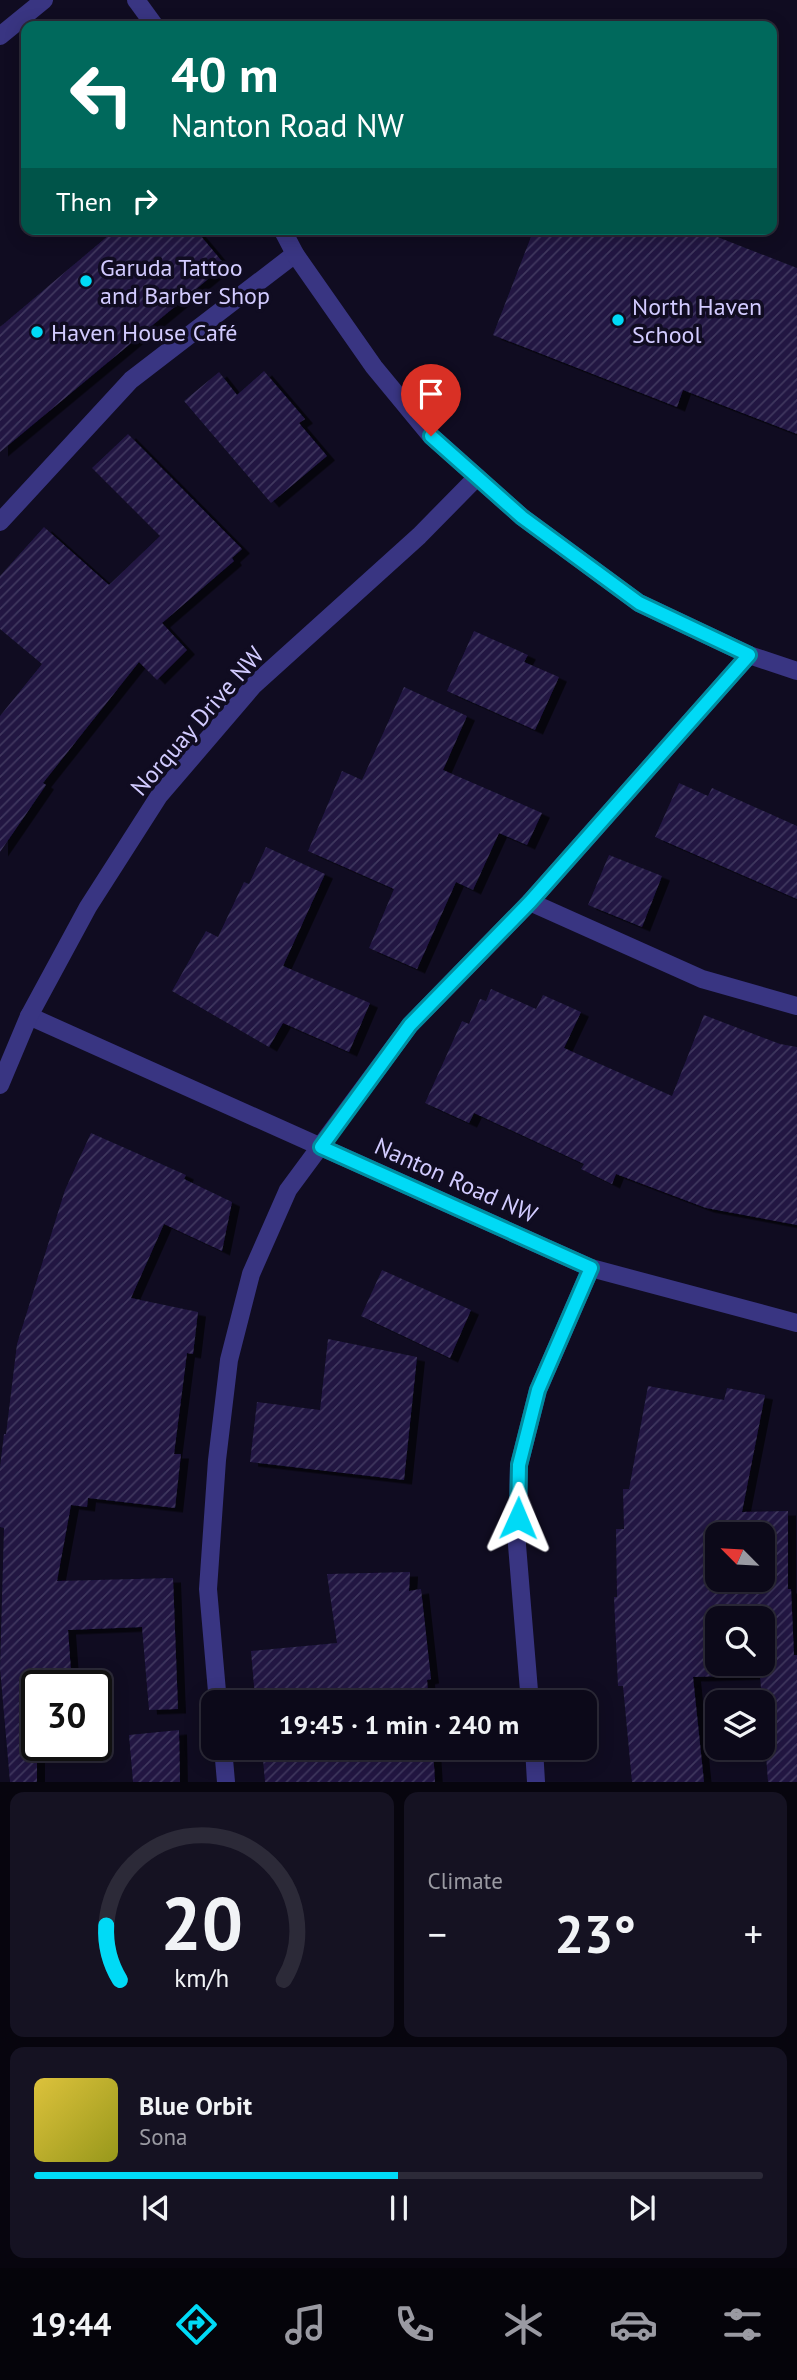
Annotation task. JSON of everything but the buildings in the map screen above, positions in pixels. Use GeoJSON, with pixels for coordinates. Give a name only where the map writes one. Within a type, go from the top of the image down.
{"type":"FeatureCollection","features":[{"type":"Feature","properties":{"kind":"street"},"geometry":{"type":"LineString","coordinates":[[0,36],[44,0]]}},
{"type":"Feature","properties":{"kind":"street"},"geometry":{"type":"LineString","coordinates":[[136,0],[151,21]]}},
{"type":"Feature","properties":{"kind":"street"},"geometry":{"type":"LineString","coordinates":[[285,235],[295,254],[374,367],[431,436],[522,517],[639,603],[749,655],[797,671]]}},
{"type":"Feature","properties":{"kind":"street"},"geometry":{"type":"LineString","coordinates":[[0,522],[131,380],[295,254]]}},
{"type":"Feature","properties":{"kind":"street","name":"Norquay Drive NW"},"geometry":{"type":"LineString","coordinates":[[0,1086],[29,1016],[88,906],[159,796],[254,685],[419,536],[477,477]]}},
{"type":"Feature","properties":{"kind":"street"},"geometry":{"type":"LineString","coordinates":[[217,1690],[208,1589],[216,1460],[229,1360],[251,1274],[288,1190],[410,1025],[530,902],[749,655]]}},
{"type":"Feature","properties":{"kind":"street"},"geometry":{"type":"LineString","coordinates":[[530,902],[702,979],[797,1006]]}},
{"type":"Feature","properties":{"kind":"street","name":"Nanton Road NW"},"geometry":{"type":"LineString","coordinates":[[29,1016],[591,1268],[797,1323]]}},
{"type":"Feature","properties":{"kind":"street"},"geometry":{"type":"LineString","coordinates":[[529,1690],[517,1545],[519,1465],[538,1390],[591,1268]]}},
{"type":"Feature","properties":{"kind":"street"},"geometry":{"type":"LineString","coordinates":[[224,1760],[226,1782]]}},
{"type":"Feature","properties":{"kind":"street"},"geometry":{"type":"LineString","coordinates":[[535,1760],[536,1782]]}},
{"type":"Feature","properties":{"kind":"place","name":"Garuda Tattoo and Barber Shop"},"geometry":{"type":"Point","coordinates":[86,281]}},
{"type":"Feature","properties":{"kind":"place","name":"North Haven School"},"geometry":{"type":"Point","coordinates":[618,320]}},
{"type":"Feature","properties":{"kind":"place","name":"Haven House Café"},"geometry":{"type":"Point","coordinates":[37,332]}},
{"type":"Feature","properties":{"kind":"route"},"geometry":{"type":"LineString","coordinates":[[431,436],[522,517],[639,603],[749,655],[530,902],[410,1025],[321,1147],[591,1268],[538,1390],[519,1465],[518,1518]]}}]}
